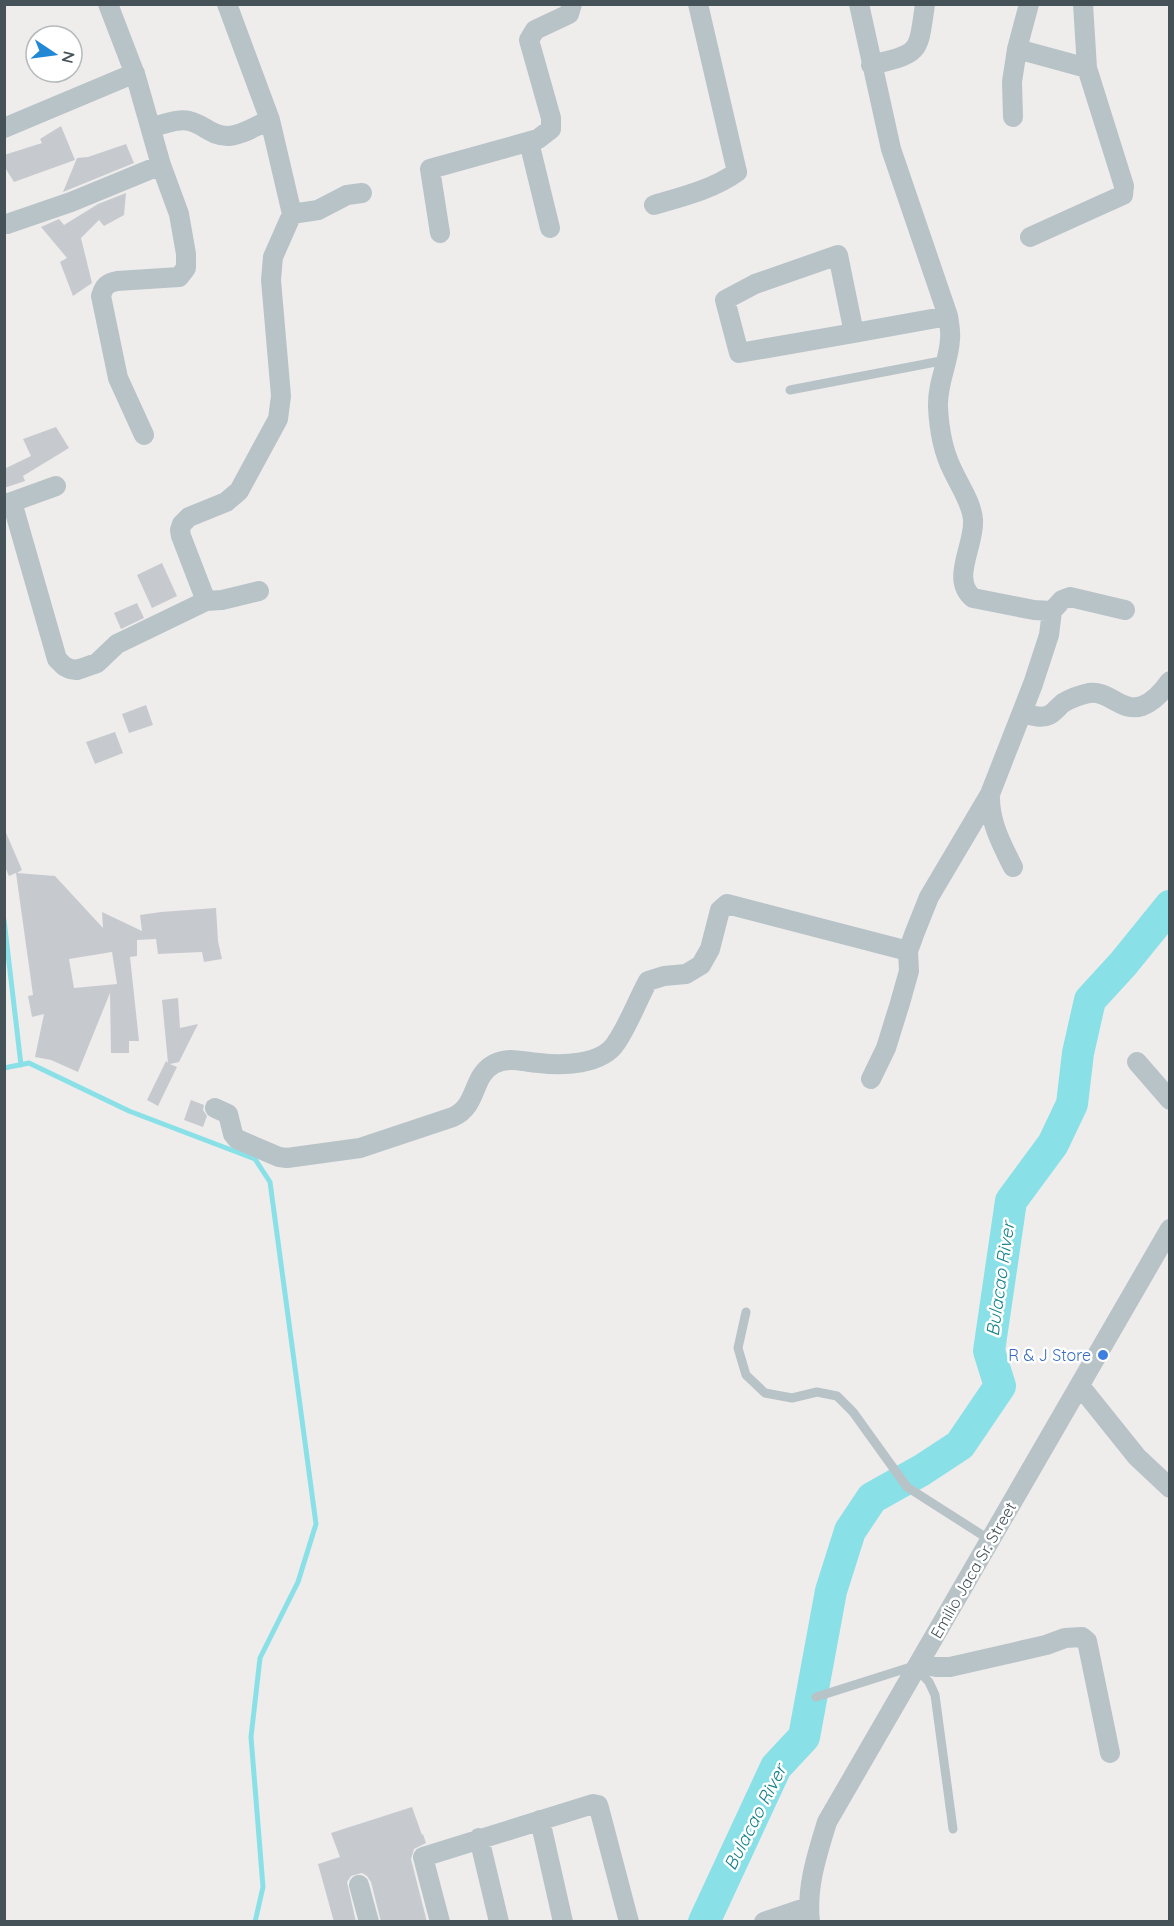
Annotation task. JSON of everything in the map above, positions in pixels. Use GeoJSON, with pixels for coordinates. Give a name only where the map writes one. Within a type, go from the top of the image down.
{"type":"FeatureCollection","features":[{"type":"Feature","properties":{"kind":"street"},"geometry":{"type":"LineString","coordinates":[[108,4],[135,73],[161,165],[179,214],[186,268],[179,277],[108,283],[100,296],[118,378],[144,435]]}},
{"type":"Feature","properties":{"kind":"street"},"geometry":{"type":"LineString","coordinates":[[206,601],[180,530],[189,517],[225,502],[240,491],[278,419],[280,387],[271,280],[273,257],[292,214],[270,120],[226,4]]}},
{"type":"Feature","properties":{"kind":"street"},"geometry":{"type":"LineString","coordinates":[[440,233],[430,170],[529,142],[543,136],[552,126],[530,38],[535,30],[569,14],[572,4]]}},
{"type":"Feature","properties":{"kind":"street"},"geometry":{"type":"LineString","coordinates":[[654,205],[727,180],[737,172],[698,4]]}},
{"type":"Feature","properties":{"kind":"street"},"geometry":{"type":"LineString","coordinates":[[859,4],[891,149],[948,316],[950,338],[941,377],[938,402],[939,423],[950,466],[966,498],[973,519],[971,543],[963,575],[966,592],[973,598],[1034,610],[1052,611]]}},
{"type":"Feature","properties":{"kind":"street"},"geometry":{"type":"LineString","coordinates":[[871,65],[901,58],[912,52],[920,42],[925,4]]}},
{"type":"Feature","properties":{"kind":"street"},"geometry":{"type":"LineString","coordinates":[[1013,117],[1012,82],[1017,49],[1029,4]]}},
{"type":"Feature","properties":{"kind":"street"},"geometry":{"type":"LineString","coordinates":[[1030,237],[1123,195],[1124,186],[1087,68],[1083,4]]}},
{"type":"Feature","properties":{"kind":"street"},"geometry":{"type":"LineString","coordinates":[[1017,49],[1087,68]]}},
{"type":"Feature","properties":{"kind":"street"},"geometry":{"type":"LineString","coordinates":[[4,128],[135,73]]}},
{"type":"Feature","properties":{"kind":"street"},"geometry":{"type":"LineString","coordinates":[[152,127],[182,120],[191,121],[209,132],[227,136],[240,134],[270,120]]}},
{"type":"Feature","properties":{"kind":"street"},"geometry":{"type":"LineString","coordinates":[[529,142],[550,228]]}},
{"type":"Feature","properties":{"kind":"street"},"geometry":{"type":"LineString","coordinates":[[8,224],[71,202],[161,165]]}},
{"type":"Feature","properties":{"kind":"street"},"geometry":{"type":"LineString","coordinates":[[292,214],[318,210],[347,195],[362,193]]}},
{"type":"Feature","properties":{"kind":"street"},"geometry":{"type":"LineString","coordinates":[[854,333],[838,255],[755,284],[725,300],[739,353],[854,333],[948,316]]}},
{"type":"Feature","properties":{"kind":"street"},"geometry":{"type":"LineString","coordinates":[[56,486],[8,503],[57,658],[70,669],[77,670],[97,663],[117,644],[206,601],[222,600],[259,591]]}},
{"type":"Feature","properties":{"kind":"street"},"geometry":{"type":"LineString","coordinates":[[871,1079],[886,1048],[900,1003],[909,971],[908,951],[929,897],[990,794],[1022,713],[1049,635],[1052,611],[1062,600],[1070,597],[1125,610]]}},
{"type":"Feature","properties":{"kind":"street"},"geometry":{"type":"LineString","coordinates":[[1022,713],[1042,717],[1050,715],[1063,703],[1091,693],[1104,694],[1124,706],[1141,706],[1153,700],[1170,681]]}},
{"type":"Feature","properties":{"kind":"street"},"geometry":{"type":"LineString","coordinates":[[990,794],[989,808],[993,824],[1013,867]]}},
{"type":"Feature","properties":{"kind":"street"},"geometry":{"type":"LineString","coordinates":[[215,1108],[228,1114],[233,1134],[237,1139],[279,1157],[287,1158],[360,1148],[453,1117],[463,1112],[469,1105],[481,1077],[492,1065],[510,1058],[573,1065],[601,1056],[615,1045],[648,981],[664,976],[686,974],[701,965],[710,949],[720,910],[727,904],[908,951]]}},
{"type":"Feature","properties":{"kind":"street"},"geometry":{"type":"LineString","coordinates":[[1137,1062],[1170,1100]]}},
{"type":"Feature","properties":{"kind":"street","name":"Emilio Jaca Sr. Street"},"geometry":{"type":"LineString","coordinates":[[809,1914],[812,1872],[827,1822],[1080,1386],[1163,1255],[1170,1229]]}},
{"type":"Feature","properties":{"kind":"street"},"geometry":{"type":"LineString","coordinates":[[1080,1386],[1137,1457],[1170,1488]]}},
{"type":"Feature","properties":{"kind":"street"},"geometry":{"type":"LineString","coordinates":[[918,1666],[950,1667],[1046,1645],[1065,1638],[1082,1637],[1086,1641],[1110,1753]]}},
{"type":"Feature","properties":{"kind":"street"},"geometry":{"type":"LineString","coordinates":[[440,1922],[423,1857],[593,1804],[598,1805],[629,1922]]}},
{"type":"Feature","properties":{"kind":"street"},"geometry":{"type":"LineString","coordinates":[[540,1820],[563,1922]]}},
{"type":"Feature","properties":{"kind":"street"},"geometry":{"type":"LineString","coordinates":[[479,1838],[499,1922]]}},
{"type":"Feature","properties":{"kind":"street"},"geometry":{"type":"LineString","coordinates":[[359,1885],[369,1922]]}},
{"type":"Feature","properties":{"kind":"street"},"geometry":{"type":"LineString","coordinates":[[764,1922],[809,1914]]}},
{"type":"Feature","properties":{"kind":"lane"},"geometry":{"type":"LineString","coordinates":[[790,390],[946,360]]}},
{"type":"Feature","properties":{"kind":"lane"},"geometry":{"type":"LineString","coordinates":[[746,1312],[738,1348],[746,1375],[765,1393],[792,1398],[817,1392],[837,1396],[853,1412],[907,1487],[990,1540]]}},
{"type":"Feature","properties":{"kind":"lane"},"geometry":{"type":"LineString","coordinates":[[816,1697],[918,1666],[935,1695],[953,1829]]}},
{"type":"Feature","properties":{"kind":"building"},"geometry":{"type":"Polygon","coordinates":[[[61,126],[75,160],[14,182],[4,166],[4,155],[42,143],[40,139],[61,126]]]}},
{"type":"Feature","properties":{"kind":"building"},"geometry":{"type":"Polygon","coordinates":[[[126,144],[134,163],[63,192],[77,158],[88,157],[126,144]]]}},
{"type":"Feature","properties":{"kind":"building"},"geometry":{"type":"Polygon","coordinates":[[[126,193],[124,215],[104,226],[99,220],[81,238],[92,283],[73,296],[60,262],[67,258],[41,227],[59,219],[64,225],[98,204],[126,193]]]}},
{"type":"Feature","properties":{"kind":"building"},"geometry":{"type":"Polygon","coordinates":[[[56,427],[69,448],[23,476],[25,481],[4,488],[4,469],[31,456],[23,439],[56,427]]]}},
{"type":"Feature","properties":{"kind":"building"},"geometry":{"type":"Polygon","coordinates":[[[162,563],[177,596],[152,608],[137,575],[162,563]]]}},
{"type":"Feature","properties":{"kind":"building"},"geometry":{"type":"Polygon","coordinates":[[[137,603],[144,618],[121,629],[114,613],[137,603]]]}},
{"type":"Feature","properties":{"kind":"building"},"geometry":{"type":"Polygon","coordinates":[[[146,705],[153,725],[129,733],[122,714],[146,705]]]}},
{"type":"Feature","properties":{"kind":"building"},"geometry":{"type":"Polygon","coordinates":[[[115,732],[123,753],[95,764],[86,742],[115,732]]]}},
{"type":"Feature","properties":{"kind":"building"},"geometry":{"type":"Polygon","coordinates":[[[4,828],[22,870],[17,873],[55,876],[103,928],[102,912],[142,931],[140,915],[216,908],[218,941],[222,959],[204,962],[202,952],[158,954],[156,939],[137,940],[137,956],[130,957],[139,1041],[129,1041],[129,1053],[111,1053],[110,993],[78,1072],[51,1060],[35,1057],[44,1014],[32,1017],[28,996],[33,995],[16,873],[9,876],[4,865],[4,828]],[[112,952],[69,959],[74,988],[117,984],[112,952]]]}},
{"type":"Feature","properties":{"kind":"building"},"geometry":{"type":"Polygon","coordinates":[[[178,998],[180,1028],[198,1024],[179,1062],[170,1064],[177,1067],[158,1106],[147,1100],[166,1061],[168,1063],[162,1000],[178,998]]]}},
{"type":"Feature","properties":{"kind":"building"},"geometry":{"type":"Polygon","coordinates":[[[191,1100],[204,1105],[203,1110],[207,1116],[203,1127],[184,1120],[191,1100]]]}},
{"type":"Feature","properties":{"kind":"building"},"geometry":{"type":"Polygon","coordinates":[[[412,1807],[426,1843],[414,1849],[411,1859],[427,1922],[381,1922],[371,1882],[362,1873],[351,1876],[347,1882],[356,1922],[334,1922],[318,1864],[340,1857],[331,1833],[412,1807]]]}},
{"type":"Feature","properties":{"kind":"waterway","name":"Bulacao River"},"geometry":{"type":"LineString","coordinates":[[704,1922],[776,1767],[804,1737],[831,1591],[850,1531],[872,1498],[922,1470],[960,1445],[1000,1386],[989,1351],[1011,1201],[1053,1144],[1072,1104],[1078,1053],[1090,1000],[1170,906]]}},
{"type":"Feature","properties":{"kind":"waterway"},"geometry":{"type":"LineString","coordinates":[[4,920],[21,1065]]}},
{"type":"Feature","properties":{"kind":"waterway"},"geometry":{"type":"LineString","coordinates":[[4,1068],[29,1063],[129,1111],[255,1159],[270,1182],[316,1524],[298,1582],[260,1658],[251,1737],[263,1887],[255,1922]]}},
{"type":"Feature","properties":{"kind":"place","name":"R & J Store"},"geometry":{"type":"Point","coordinates":[1103,1355]}}]}
